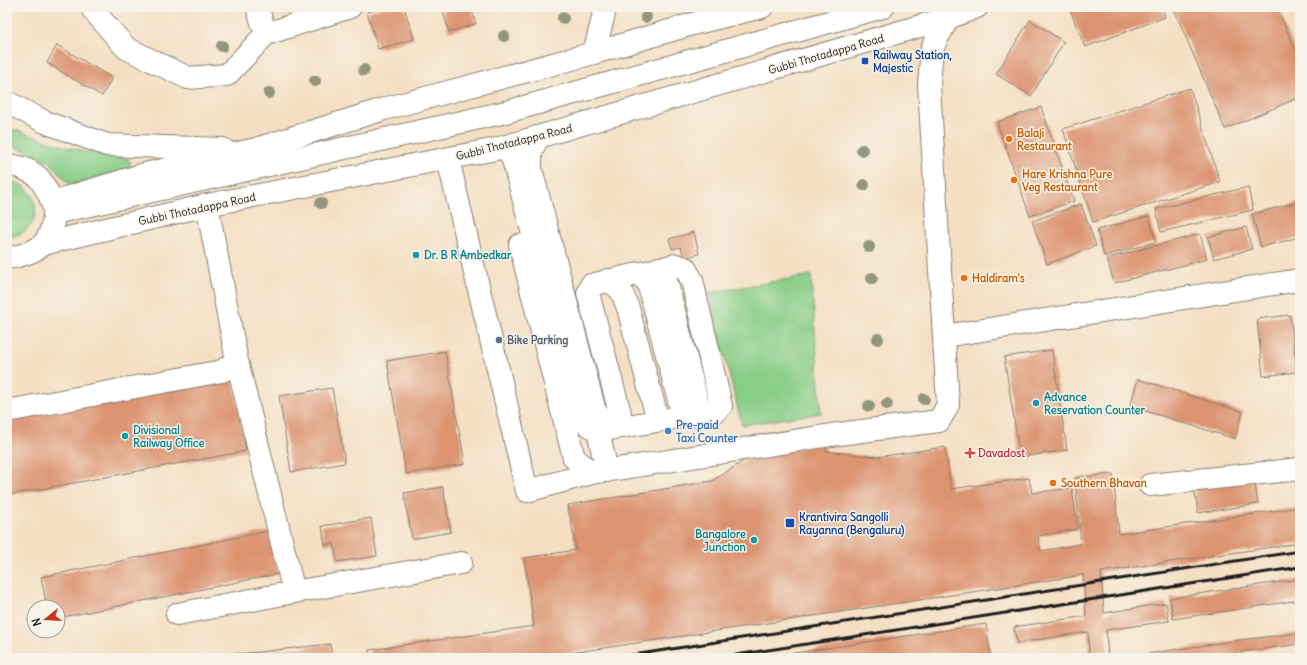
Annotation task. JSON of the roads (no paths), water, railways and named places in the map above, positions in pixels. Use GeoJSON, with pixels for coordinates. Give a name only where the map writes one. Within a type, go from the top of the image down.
{"type":"FeatureCollection","features":[{"type":"Feature","properties":{"kind":"main road"},"geometry":{"type":"LineString","coordinates":[[92,7],[126,48],[188,78],[227,75],[266,34],[350,7]]}},
{"type":"Feature","properties":{"kind":"main road"},"geometry":{"type":"LineString","coordinates":[[257,7],[266,34]]}},
{"type":"Feature","properties":{"kind":"main road"},"geometry":{"type":"LineString","coordinates":[[594,53],[604,14],[603,7]]}},
{"type":"Feature","properties":{"kind":"main road"},"geometry":{"type":"LineString","coordinates":[[53,208],[145,174],[256,149],[384,109],[594,53],[696,23],[762,7]]}},
{"type":"Feature","properties":{"kind":"main road"},"geometry":{"type":"LineString","coordinates":[[53,208],[506,112],[883,7]]}},
{"type":"Feature","properties":{"kind":"main road","name":"Gubbi Thotadappa Road"},"geometry":{"type":"LineString","coordinates":[[12,262],[43,244],[207,205],[500,148],[948,18],[977,7]]}},
{"type":"Feature","properties":{"kind":"main road"},"geometry":{"type":"LineString","coordinates":[[448,159],[527,491],[599,472],[831,435],[939,421],[948,405],[930,85],[932,48],[948,18]]}},
{"type":"Feature","properties":{"kind":"main road"},"geometry":{"type":"LineString","coordinates":[[7,102],[45,122],[107,145],[256,149]]}},
{"type":"Feature","properties":{"kind":"main road"},"geometry":{"type":"LineString","coordinates":[[500,148],[512,156],[581,412],[587,424],[598,431],[716,411],[721,406],[692,280],[686,268],[676,264],[591,284],[588,294],[620,413],[618,422],[604,422],[595,412],[531,169],[531,152],[538,137]]}},
{"type":"Feature","properties":{"kind":"main road"},"geometry":{"type":"LineString","coordinates":[[500,148],[574,458],[599,472]]}},
{"type":"Feature","properties":{"kind":"main road"},"geometry":{"type":"LineString","coordinates":[[7,166],[10,165],[26,169],[39,178],[53,208],[49,234],[43,244]]}},
{"type":"Feature","properties":{"kind":"main road"},"geometry":{"type":"LineString","coordinates":[[207,205],[237,361],[294,592]]}},
{"type":"Feature","properties":{"kind":"main road"},"geometry":{"type":"LineString","coordinates":[[649,271],[648,283],[691,415]]}},
{"type":"Feature","properties":{"kind":"main road"},"geometry":{"type":"LineString","coordinates":[[608,280],[621,290],[628,308],[658,421]]}},
{"type":"Feature","properties":{"kind":"main road"},"geometry":{"type":"LineString","coordinates":[[944,336],[1299,280],[1300,283]]}},
{"type":"Feature","properties":{"kind":"main road"},"geometry":{"type":"LineString","coordinates":[[7,411],[222,371],[237,361]]}},
{"type":"Feature","properties":{"kind":"main road"},"geometry":{"type":"LineString","coordinates":[[598,431],[599,472]]}},
{"type":"Feature","properties":{"kind":"main road"},"geometry":{"type":"LineString","coordinates":[[1150,485],[1300,469]]}},
{"type":"Feature","properties":{"kind":"main road"},"geometry":{"type":"LineString","coordinates":[[177,614],[461,563]]}},
{"type":"Feature","properties":{"kind":"railway"},"geometry":{"type":"LineString","coordinates":[[614,658],[1300,551]]}},
{"type":"Feature","properties":{"kind":"railway"},"geometry":{"type":"LineString","coordinates":[[717,658],[1300,567]]}},
{"type":"Feature","properties":{"kind":"place","name":"Railway Station, Majestic"},"geometry":{"type":"Point","coordinates":[865,61]}},
{"type":"Feature","properties":{"kind":"place","name":"Balaji Restaurant"},"geometry":{"type":"Point","coordinates":[1009,139]}},
{"type":"Feature","properties":{"kind":"place","name":"Hare Krishna Pure Veg Restaurant"},"geometry":{"type":"Point","coordinates":[1014,180]}},
{"type":"Feature","properties":{"kind":"place","name":"Dr. B R Ambedkar"},"geometry":{"type":"Point","coordinates":[416,255]}},
{"type":"Feature","properties":{"kind":"place","name":"Haldiram's"},"geometry":{"type":"Point","coordinates":[964,278]}},
{"type":"Feature","properties":{"kind":"place","name":"Bike Parking"},"geometry":{"type":"Point","coordinates":[499,340]}},
{"type":"Feature","properties":{"kind":"place","name":"Advance Reservation Counter"},"geometry":{"type":"Point","coordinates":[1036,403]}},
{"type":"Feature","properties":{"kind":"place","name":"Pre-paid Taxi Counter"},"geometry":{"type":"Point","coordinates":[668,431]}},
{"type":"Feature","properties":{"kind":"place","name":"Divisional Railway Office"},"geometry":{"type":"Point","coordinates":[125,436]}},
{"type":"Feature","properties":{"kind":"place","name":"Davadost"},"geometry":{"type":"Point","coordinates":[970,453]}},
{"type":"Feature","properties":{"kind":"place","name":"Southern Bhavan"},"geometry":{"type":"Point","coordinates":[1053,483]}},
{"type":"Feature","properties":{"kind":"place","name":"Krantivira Sangolli Rayanna (Bengaluru)"},"geometry":{"type":"Point","coordinates":[790,523]}},
{"type":"Feature","properties":{"kind":"place","name":"Bangalore Junction"},"geometry":{"type":"Point","coordinates":[754,540]}}]}
